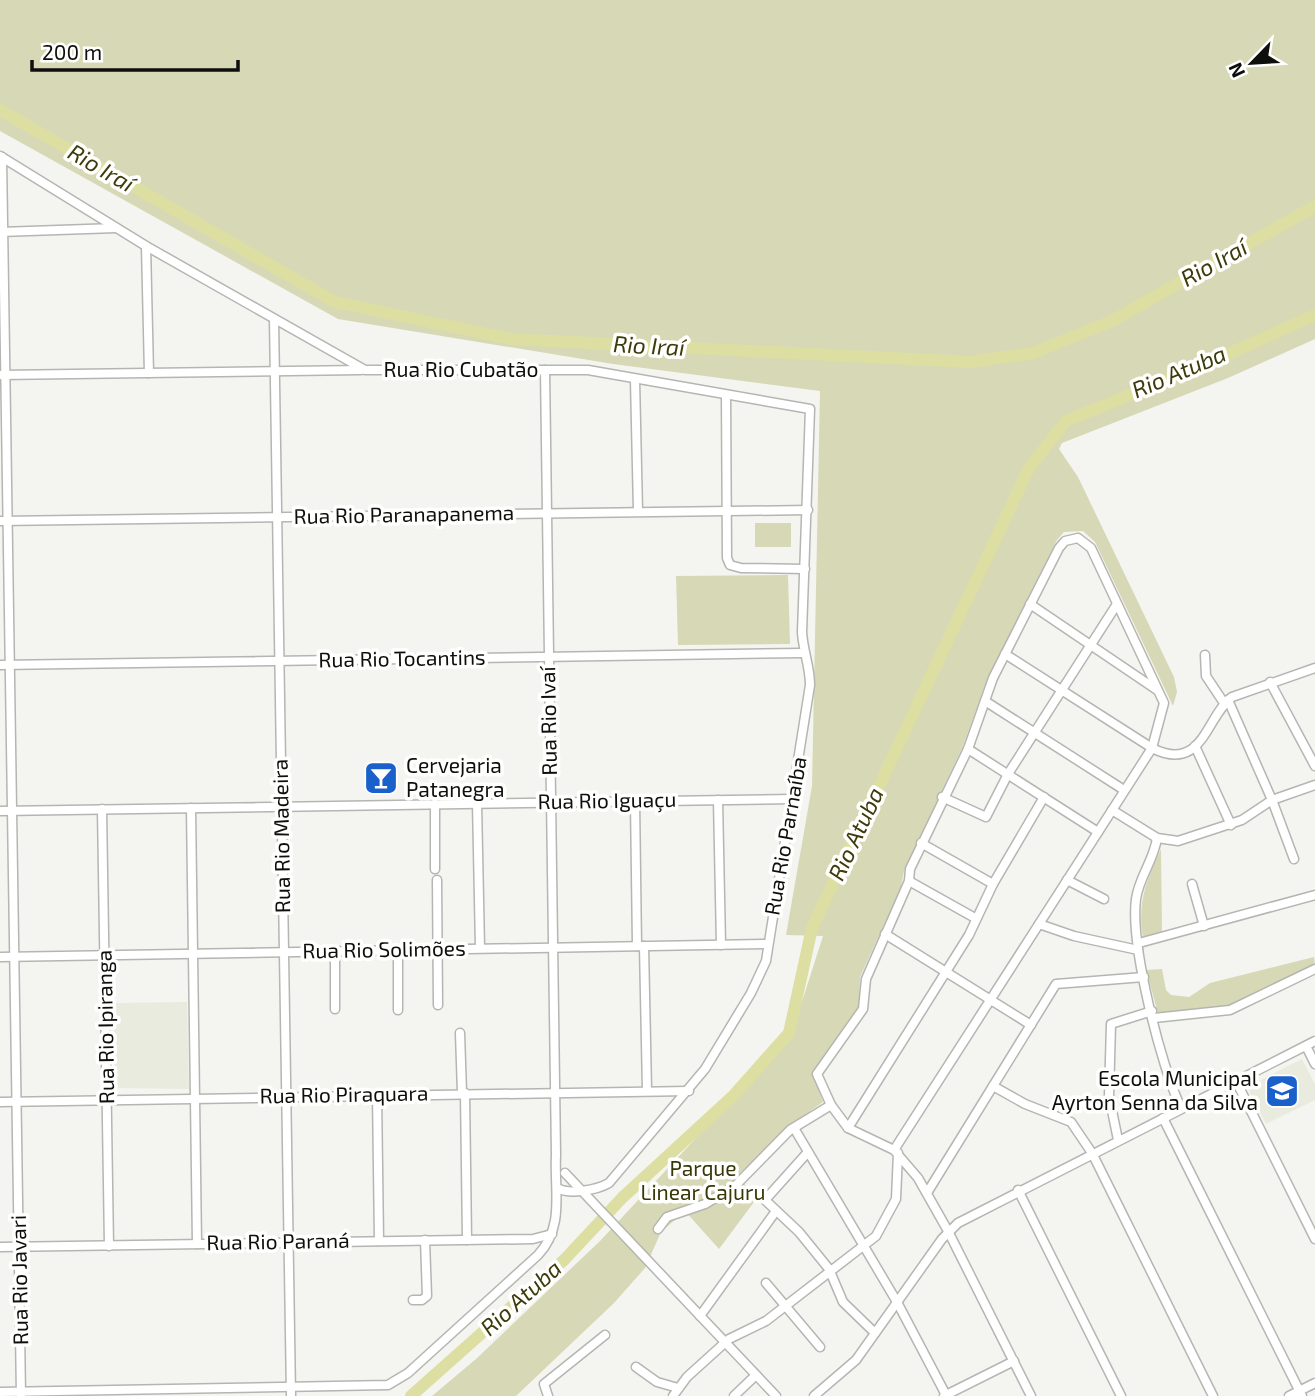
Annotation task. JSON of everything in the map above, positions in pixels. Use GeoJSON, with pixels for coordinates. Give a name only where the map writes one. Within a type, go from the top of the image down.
{"type":"FeatureCollection","features":[{"type":"Feature","properties":{"kind":"street","name":"Rua Rio Cubatão"},"geometry":{"type":"LineString","coordinates":[[1,156],[146,246],[365,370],[588,370],[810,409]]}},
{"type":"Feature","properties":{"kind":"street","name":"Rua Rio Javari"},"geometry":{"type":"LineString","coordinates":[[1,156],[4,521],[10,665],[21,1394]]}},
{"type":"Feature","properties":{"kind":"street"},"geometry":{"type":"LineString","coordinates":[[98,229],[108,223]]}},
{"type":"Feature","properties":{"kind":"street"},"geometry":{"type":"LineString","coordinates":[[1,232],[117,228]]}},
{"type":"Feature","properties":{"kind":"street"},"geometry":{"type":"LineString","coordinates":[[146,246],[149,373]]}},
{"type":"Feature","properties":{"kind":"street","name":"Rua Rio Madeira"},"geometry":{"type":"LineString","coordinates":[[274,319],[290,1392]]}},
{"type":"Feature","properties":{"kind":"street"},"geometry":{"type":"LineString","coordinates":[[2,375],[365,370]]}},
{"type":"Feature","properties":{"kind":"street","name":"Rua Rio Ivaí"},"geometry":{"type":"LineString","coordinates":[[545,370],[555,1178],[561,1190]]}},
{"type":"Feature","properties":{"kind":"street"},"geometry":{"type":"LineString","coordinates":[[635,380],[638,511]]}},
{"type":"Feature","properties":{"kind":"street"},"geometry":{"type":"LineString","coordinates":[[726,395],[724,510],[725,542],[730,565],[741,569],[805,569]]}},
{"type":"Feature","properties":{"kind":"street","name":"Rua Rio Parnaíba"},"geometry":{"type":"LineString","coordinates":[[579,1189],[595,1190],[609,1183],[689,1091],[751,993],[766,961],[810,685],[810,665],[803,653],[810,409]]}},
{"type":"Feature","properties":{"kind":"street","name":"Rua Rio Paranapanema"},"geometry":{"type":"LineString","coordinates":[[4,521],[808,510]]}},
{"type":"Feature","properties":{"kind":"street"},"geometry":{"type":"LineString","coordinates":[[636,1367],[675,1392],[725,1343],[766,1321],[829,1269],[876,1236],[894,1203],[896,1152],[1152,748],[1164,704],[1088,544],[1074,537],[1062,544],[1005,654],[968,749],[921,843],[910,869],[909,880],[866,979],[862,1012],[817,1074],[831,1105],[848,1128],[896,1152],[927,1193],[1031,1396]]}},
{"type":"Feature","properties":{"kind":"street"},"geometry":{"type":"LineString","coordinates":[[1030,604],[1159,692]]}},
{"type":"Feature","properties":{"kind":"street"},"geometry":{"type":"LineString","coordinates":[[942,797],[986,817],[1008,774],[1117,604]]}},
{"type":"Feature","properties":{"kind":"street","name":"Rua Rio Tocantins"},"geometry":{"type":"LineString","coordinates":[[0,665],[803,653]]}},
{"type":"Feature","properties":{"kind":"street"},"geometry":{"type":"LineString","coordinates":[[1005,654],[1152,748],[1172,753],[1195,746],[1208,734],[1226,702],[1270,682],[1315,668]]}},
{"type":"Feature","properties":{"kind":"street"},"geometry":{"type":"LineString","coordinates":[[1205,655],[1206,676],[1226,702],[1272,800],[1294,859]]}},
{"type":"Feature","properties":{"kind":"street"},"geometry":{"type":"LineString","coordinates":[[1270,682],[1315,766]]}},
{"type":"Feature","properties":{"kind":"street"},"geometry":{"type":"LineString","coordinates":[[985,701],[1125,790]]}},
{"type":"Feature","properties":{"kind":"street"},"geometry":{"type":"LineString","coordinates":[[1195,746],[1231,825]]}},
{"type":"Feature","properties":{"kind":"street"},"geometry":{"type":"LineString","coordinates":[[968,749],[1098,832]]}},
{"type":"Feature","properties":{"kind":"street"},"geometry":{"type":"LineString","coordinates":[[1112,810],[1157,838],[1185,841],[1250,817],[1272,800],[1315,785]]}},
{"type":"Feature","properties":{"kind":"street"},"geometry":{"type":"LineString","coordinates":[[848,1128],[947,972],[993,884],[1044,797]]}},
{"type":"Feature","properties":{"kind":"street","name":"Rua Rio Iguaçu"},"geometry":{"type":"LineString","coordinates":[[0,811],[793,799]]}},
{"type":"Feature","properties":{"kind":"street"},"geometry":{"type":"LineString","coordinates":[[718,800],[721,945]]}},
{"type":"Feature","properties":{"kind":"street"},"geometry":{"type":"LineString","coordinates":[[635,801],[647,1091]]}},
{"type":"Feature","properties":{"kind":"street"},"geometry":{"type":"LineString","coordinates":[[477,803],[480,948]]}},
{"type":"Feature","properties":{"kind":"street"},"geometry":{"type":"LineString","coordinates":[[435,804],[435,869]]}},
{"type":"Feature","properties":{"kind":"street"},"geometry":{"type":"LineString","coordinates":[[191,808],[197,1244]]}},
{"type":"Feature","properties":{"kind":"street","name":"Rua Rio Ipiranga"},"geometry":{"type":"LineString","coordinates":[[102,809],[108,1245]]}},
{"type":"Feature","properties":{"kind":"street"},"geometry":{"type":"LineString","coordinates":[[1157,838],[1136,894],[1138,946],[1167,1078],[1181,1108]]}},
{"type":"Feature","properties":{"kind":"street"},"geometry":{"type":"LineString","coordinates":[[921,843],[993,884]]}},
{"type":"Feature","properties":{"kind":"street"},"geometry":{"type":"LineString","coordinates":[[437,880],[438,1005]]}},
{"type":"Feature","properties":{"kind":"street"},"geometry":{"type":"LineString","coordinates":[[909,880],[975,918]]}},
{"type":"Feature","properties":{"kind":"street"},"geometry":{"type":"LineString","coordinates":[[1067,880],[1104,899]]}},
{"type":"Feature","properties":{"kind":"street"},"geometry":{"type":"LineString","coordinates":[[1192,884],[1204,926]]}},
{"type":"Feature","properties":{"kind":"street"},"geometry":{"type":"LineString","coordinates":[[1039,924],[1074,936],[1138,946],[1315,895]]}},
{"type":"Feature","properties":{"kind":"street"},"geometry":{"type":"LineString","coordinates":[[886,934],[1031,1025]]}},
{"type":"Feature","properties":{"kind":"street","name":"Rua Rio Solimões"},"geometry":{"type":"LineString","coordinates":[[0,957],[767,944]]}},
{"type":"Feature","properties":{"kind":"street"},"geometry":{"type":"LineString","coordinates":[[335,951],[335,1009]]}},
{"type":"Feature","properties":{"kind":"street"},"geometry":{"type":"LineString","coordinates":[[398,951],[398,1010]]}},
{"type":"Feature","properties":{"kind":"street"},"geometry":{"type":"LineString","coordinates":[[1118,1140],[1110,1100],[1111,1024],[1153,1014],[1230,1010],[1315,969]]}},
{"type":"Feature","properties":{"kind":"street"},"geometry":{"type":"LineString","coordinates":[[927,1193],[1056,984],[1144,977]]}},
{"type":"Feature","properties":{"kind":"street"},"geometry":{"type":"LineString","coordinates":[[460,1033],[467,1240]]}},
{"type":"Feature","properties":{"kind":"street"},"geometry":{"type":"LineString","coordinates":[[814,1396],[856,1360],[948,1231],[968,1216],[1315,1041]]}},
{"type":"Feature","properties":{"kind":"street"},"geometry":{"type":"LineString","coordinates":[[1306,1046],[1315,1064]]}},
{"type":"Feature","properties":{"kind":"street"},"geometry":{"type":"LineString","coordinates":[[1236,1081],[1315,1239]]}},
{"type":"Feature","properties":{"kind":"street"},"geometry":{"type":"LineString","coordinates":[[993,1086],[1025,1104],[1071,1122],[1092,1153],[1213,1396]]}},
{"type":"Feature","properties":{"kind":"street","name":"Rua Rio Piraquara"},"geometry":{"type":"LineString","coordinates":[[0,1101],[689,1091]]}},
{"type":"Feature","properties":{"kind":"street"},"geometry":{"type":"LineString","coordinates":[[376,1094],[379,1241]]}},
{"type":"Feature","properties":{"kind":"street"},"geometry":{"type":"LineString","coordinates":[[658,1229],[667,1217],[705,1204],[736,1185],[793,1128],[831,1105]]}},
{"type":"Feature","properties":{"kind":"street"},"geometry":{"type":"LineString","coordinates":[[1163,1118],[1301,1393]]}},
{"type":"Feature","properties":{"kind":"street"},"geometry":{"type":"LineString","coordinates":[[793,1128],[897,1302],[945,1396],[1014,1361]]}},
{"type":"Feature","properties":{"kind":"street"},"geometry":{"type":"LineString","coordinates":[[808,1152],[765,1200],[799,1232],[829,1269],[843,1302],[875,1333]]}},
{"type":"Feature","properties":{"kind":"street","name":"Rua Rio Ivaí"},"geometry":{"type":"LineString","coordinates":[[556,1155],[587,1198],[775,1396]]}},
{"type":"Feature","properties":{"kind":"street"},"geometry":{"type":"LineString","coordinates":[[555,1178],[568,1175],[572,1183],[561,1190]]}},
{"type":"Feature","properties":{"kind":"street"},"geometry":{"type":"LineString","coordinates":[[561,1190],[579,1189]]}},
{"type":"Feature","properties":{"kind":"street"},"geometry":{"type":"LineString","coordinates":[[0,1392],[290,1392],[388,1385],[397,1382],[538,1255],[557,1224],[561,1190]]}},
{"type":"Feature","properties":{"kind":"street"},"geometry":{"type":"LineString","coordinates":[[1018,1190],[1121,1396]]}},
{"type":"Feature","properties":{"kind":"street"},"geometry":{"type":"LineString","coordinates":[[699,1316],[776,1211]]}},
{"type":"Feature","properties":{"kind":"street","name":"Rua Rio Paraná"},"geometry":{"type":"LineString","coordinates":[[0,1247],[542,1238],[554,1231]]}},
{"type":"Feature","properties":{"kind":"street"},"geometry":{"type":"LineString","coordinates":[[413,1300],[422,1300],[427,1296],[425,1240]]}},
{"type":"Feature","properties":{"kind":"street"},"geometry":{"type":"LineString","coordinates":[[765,1283],[820,1347]]}},
{"type":"Feature","properties":{"kind":"street"},"geometry":{"type":"LineString","coordinates":[[548,1396],[544,1384],[605,1335]]}},
{"type":"Feature","properties":{"kind":"street"},"geometry":{"type":"LineString","coordinates":[[734,1396],[756,1375]]}},
{"type":"Feature","properties":{"kind":"street"},"geometry":{"type":"LineString","coordinates":[[1289,1396],[1301,1393],[1315,1383]]}},
{"type":"Feature","properties":{"kind":"shaded area"},"geometry":{"type":"Polygon","coordinates":[[[187,1002],[189,1089],[115,1088],[113,1003],[187,1002]]]}},
{"type":"Feature","properties":{"kind":"shaded area","name":"Escola Municipal Ayrton Senna da Silva"},"geometry":{"type":"Polygon","coordinates":[[[1302,1059],[1315,1084],[1315,1100],[1266,1124],[1247,1087],[1302,1059]]]}},
{"type":"Feature","properties":{"kind":"green space","name":"Parque Linear Cajuru"},"geometry":{"type":"Polygon","coordinates":[[[0,0],[1315,0],[1315,339],[1228,378],[1062,443],[1059,449],[1078,477],[1174,677],[1177,692],[1173,706],[1095,542],[1083,531],[1064,532],[1057,540],[986,682],[963,746],[904,871],[901,887],[860,977],[859,1007],[812,1072],[823,1102],[793,1123],[737,1176],[757,1198],[719,1249],[685,1211],[661,1232],[645,1268],[614,1303],[516,1396],[432,1396],[476,1359],[600,1241],[791,1036],[823,936],[786,935],[812,786],[820,391],[613,364],[338,319],[0,131],[0,0]]]}},
{"type":"Feature","properties":{"kind":"green space"},"geometry":{"type":"Polygon","coordinates":[[[755,523],[791,523],[791,547],[755,547],[755,523]]]}},
{"type":"Feature","properties":{"kind":"green space"},"geometry":{"type":"Polygon","coordinates":[[[788,575],[790,644],[678,645],[676,576],[788,575]]]}},
{"type":"Feature","properties":{"kind":"green space"},"geometry":{"type":"Polygon","coordinates":[[[1161,849],[1162,933],[1143,938],[1141,914],[1144,892],[1161,849]]]}},
{"type":"Feature","properties":{"kind":"green space"},"geometry":{"type":"Polygon","coordinates":[[[1314,957],[1315,965],[1229,1006],[1158,1013],[1146,970],[1162,969],[1166,990],[1171,995],[1189,997],[1210,983],[1314,957]]]}},
{"type":"Feature","properties":{"kind":"waterway","name":"Rio Iraí"},"geometry":{"type":"LineString","coordinates":[[0,110],[335,302],[511,339],[970,362],[1033,353],[1112,321],[1315,206]]}},
{"type":"Feature","properties":{"kind":"waterway","name":"Rio Atuba"},"geometry":{"type":"LineString","coordinates":[[411,1396],[565,1259],[622,1198],[733,1096],[789,1033],[812,928],[1029,468],[1066,421],[1215,360],[1315,315]]}},
{"type":"Feature","properties":{"kind":"place","name":"Cervejaria Patanegra"},"geometry":{"type":"Point","coordinates":[381,778]}},
{"type":"Feature","properties":{"kind":"place","name":"Escola Municipal Ayrton Senna da Silva"},"geometry":{"type":"Point","coordinates":[1282,1091]}}]}
